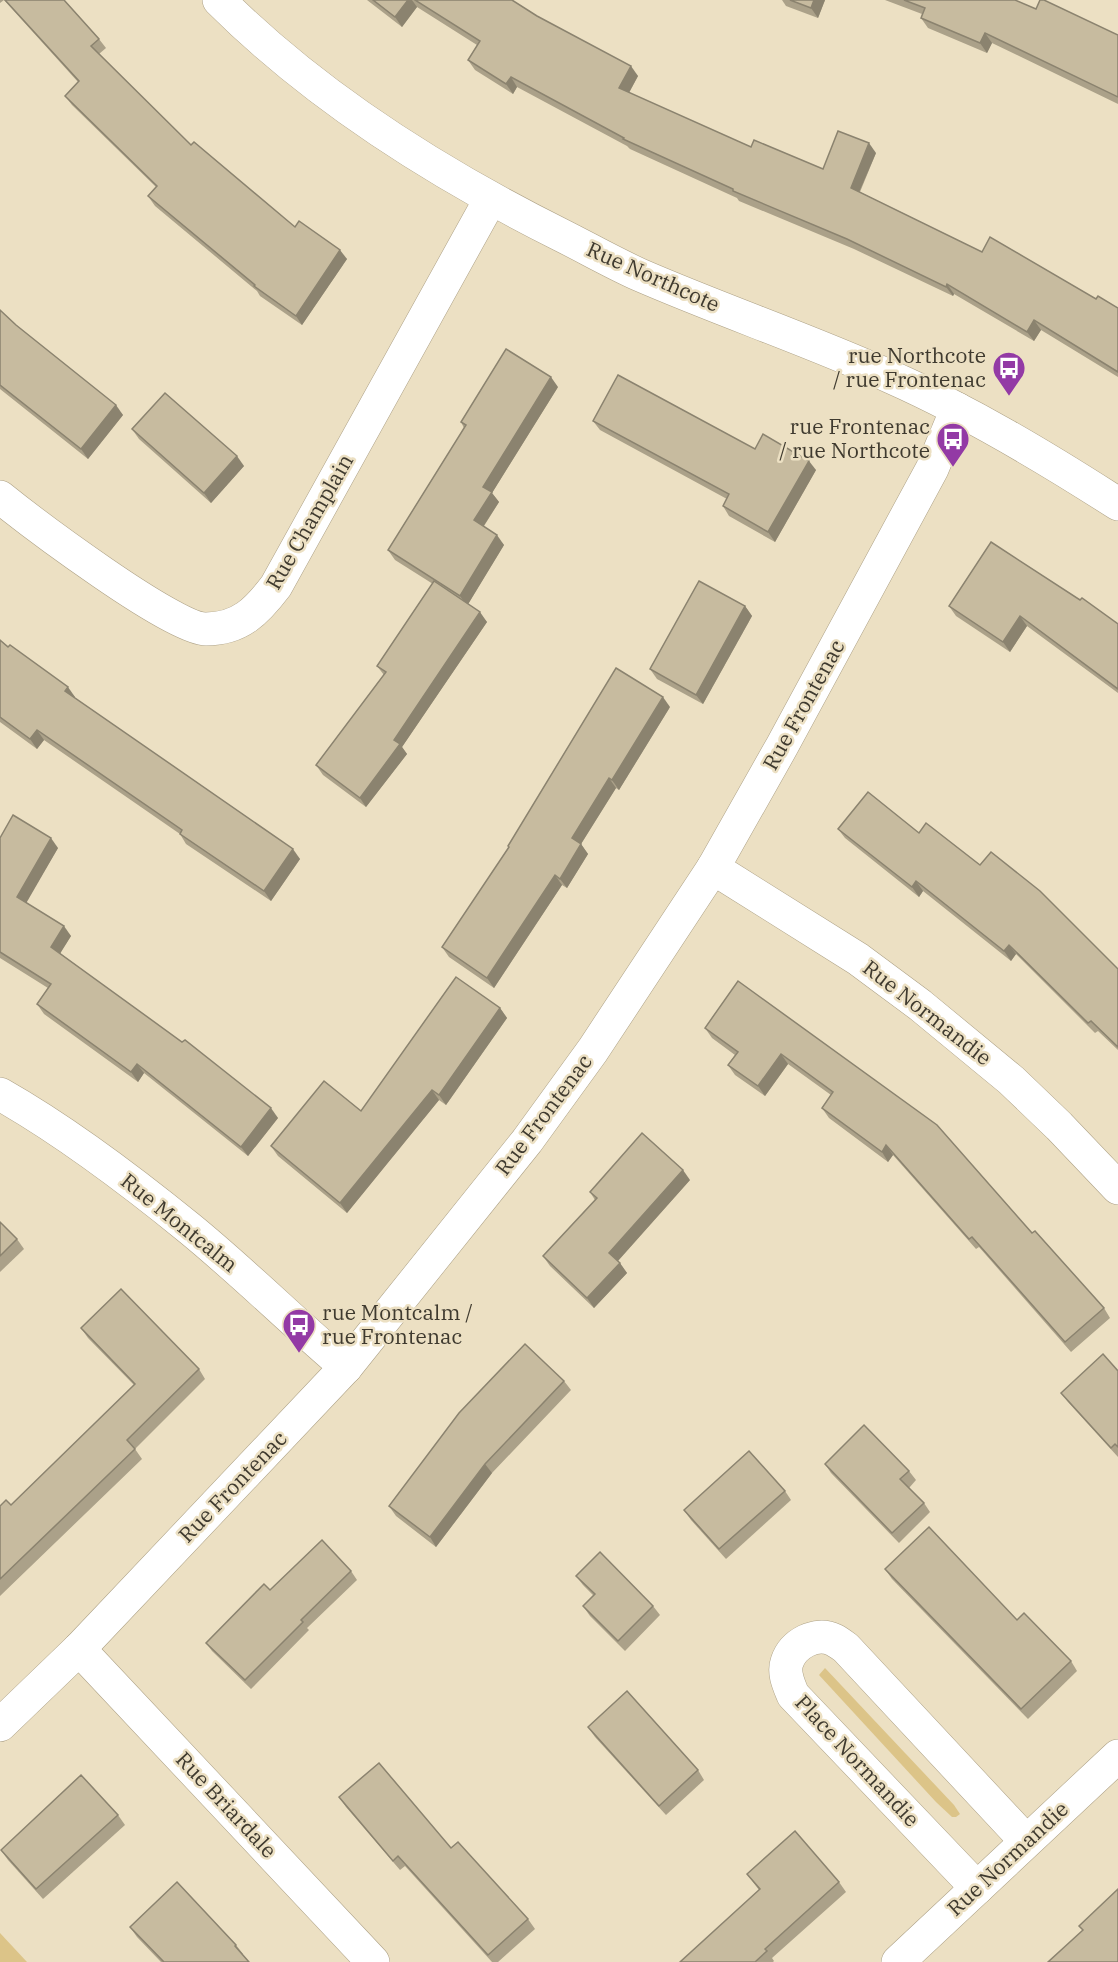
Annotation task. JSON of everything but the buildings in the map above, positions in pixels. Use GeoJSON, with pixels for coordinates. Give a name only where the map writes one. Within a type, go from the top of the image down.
{"type":"FeatureCollection","features":[{"type":"Feature","properties":{"kind":"street","name":"Rue Northcote"},"geometry":{"type":"LineString","coordinates":[[219,0],[287,62],[349,110],[490,200],[638,274],[893,377],[1018,441],[1118,504]]}},
{"type":"Feature","properties":{"kind":"street","name":"Rue Champlain"},"geometry":{"type":"LineString","coordinates":[[0,497],[27,519],[125,587],[184,623],[204,630],[224,627],[243,620],[260,607],[276,586],[490,200]]}},
{"type":"Feature","properties":{"kind":"street","name":"Rue Frontenac"},"geometry":{"type":"LineString","coordinates":[[0,1725],[79,1649],[346,1367],[527,1141],[593,1050],[713,868],[932,469],[957,409]]}},
{"type":"Feature","properties":{"kind":"street","name":"Rue Normandie"},"geometry":{"type":"LineString","coordinates":[[713,868],[858,959],[920,1005],[1011,1080],[1118,1188]]}},
{"type":"Feature","properties":{"kind":"street","name":"Rue Montcalm"},"geometry":{"type":"LineString","coordinates":[[0,1094],[121,1175],[190,1229],[346,1367]]}},
{"type":"Feature","properties":{"kind":"street","name":"Place Normandie"},"geometry":{"type":"LineString","coordinates":[[977,1888],[793,1695],[786,1679],[786,1663],[797,1646],[814,1637],[832,1638],[846,1648],[1026,1841]]}},
{"type":"Feature","properties":{"kind":"street","name":"Rue Briardale"},"geometry":{"type":"LineString","coordinates":[[79,1649],[373,1962]]}},
{"type":"Feature","properties":{"kind":"street","name":"Rue Normandie"},"geometry":{"type":"LineString","coordinates":[[898,1962],[1118,1756]]}},
{"type":"Feature","properties":{"kind":"shaded area"},"geometry":{"type":"Polygon","coordinates":[[[825,1668],[960,1814],[952,1817],[936,1802],[819,1675],[825,1668]]]}},
{"type":"Feature","properties":{"kind":"shaded area"},"geometry":{"type":"Polygon","coordinates":[[[0,1933],[27,1962],[0,1962],[0,1933]]]}},
{"type":"Feature","properties":{"kind":"place","name":"rue Northcote / rue Frontenac"},"geometry":{"type":"Point","coordinates":[1009,397]}},
{"type":"Feature","properties":{"kind":"place","name":"rue Frontenac / rue Northcote"},"geometry":{"type":"Point","coordinates":[953,468]}},
{"type":"Feature","properties":{"kind":"place","name":"rue Montcalm / rue Frontenac"},"geometry":{"type":"Point","coordinates":[299,1354]}}]}
